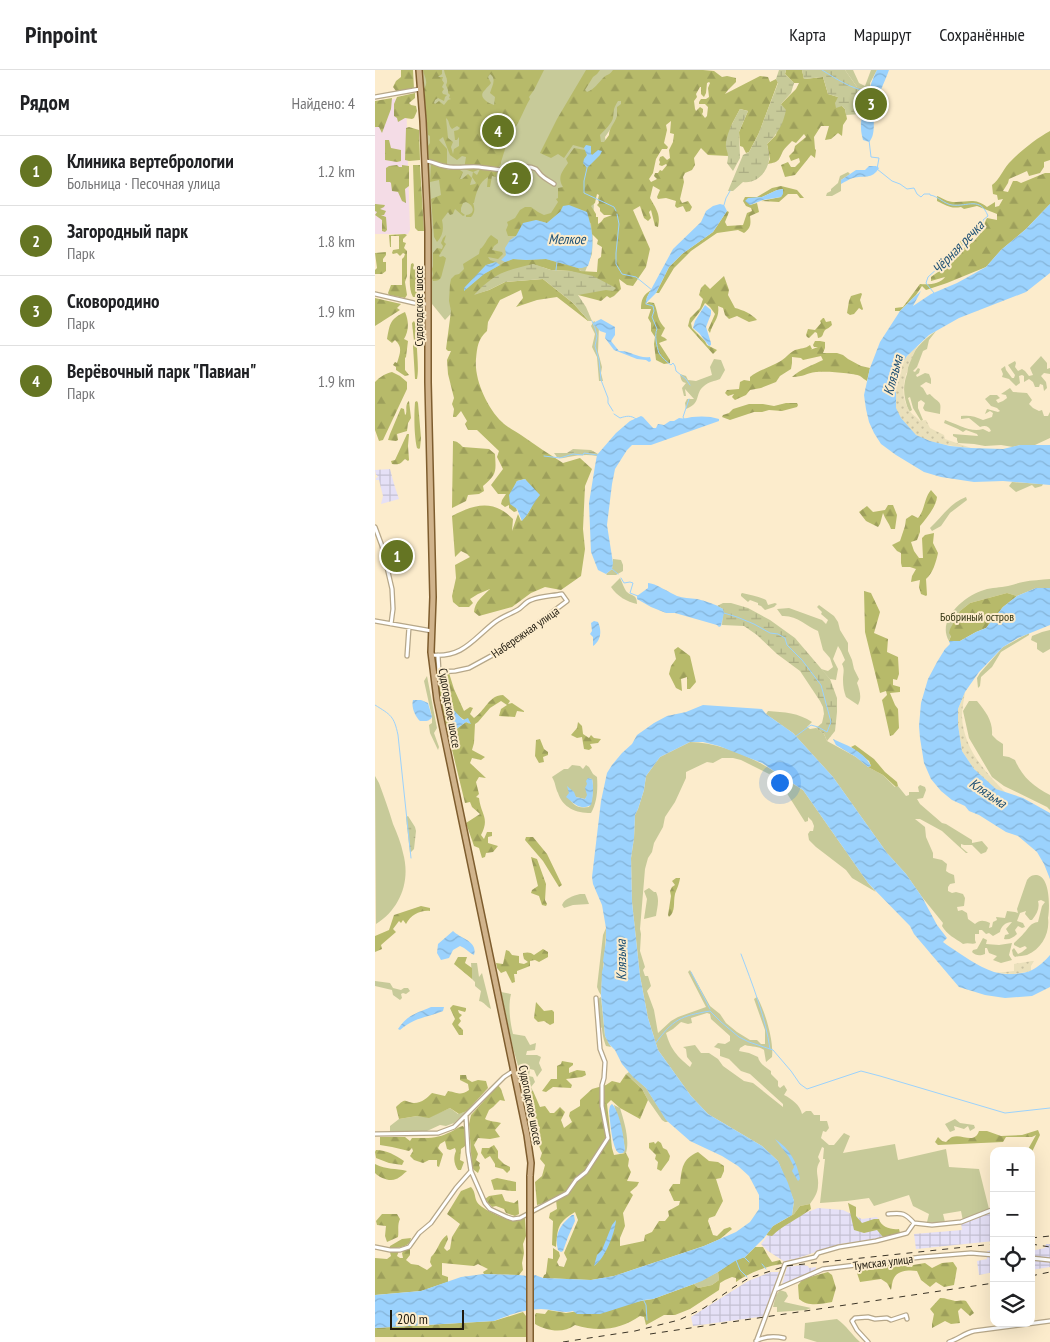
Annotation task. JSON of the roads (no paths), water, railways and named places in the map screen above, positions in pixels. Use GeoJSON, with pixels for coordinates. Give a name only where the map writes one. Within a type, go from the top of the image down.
{"type":"FeatureCollection","features":[{"type":"Feature","properties":{"kind":"main road","name":"Судогодское шоссе"},"geometry":{"type":"LineString","coordinates":[[419,70],[428,246],[428,389],[433,597],[431,654],[437,700],[529,1148],[530,1342]]}},
{"type":"Feature","properties":{"kind":"street"},"geometry":{"type":"LineString","coordinates":[[375,97],[420,89]]}},
{"type":"Feature","properties":{"kind":"street"},"geometry":{"type":"LineString","coordinates":[[425,161],[431,161],[442,166],[479,167],[501,170],[512,170],[524,166],[536,169],[543,177],[554,184]]}},
{"type":"Feature","properties":{"kind":"street"},"geometry":{"type":"LineString","coordinates":[[375,294],[427,304]]}},
{"type":"Feature","properties":{"kind":"street"},"geometry":{"type":"LineString","coordinates":[[375,527],[382,546],[394,598],[391,624]]}},
{"type":"Feature","properties":{"kind":"street","name":"Набережная улица"},"geometry":{"type":"LineString","coordinates":[[431,654],[454,653],[468,646],[504,615],[519,609],[530,600],[562,594],[567,601],[502,650],[469,668],[455,672],[439,672],[438,655]]}},
{"type":"Feature","properties":{"kind":"street"},"geometry":{"type":"LineString","coordinates":[[375,621],[432,631]]}},
{"type":"Feature","properties":{"kind":"street"},"geometry":{"type":"LineString","coordinates":[[407,656],[409,627]]}},
{"type":"Feature","properties":{"kind":"street"},"geometry":{"type":"LineString","coordinates":[[466,1116],[471,1171],[485,1203],[490,1209],[513,1219],[519,1218],[567,1193],[576,1180],[586,1172],[608,1138],[602,1106],[605,1062],[600,1049],[595,998]]}},
{"type":"Feature","properties":{"kind":"street"},"geometry":{"type":"LineString","coordinates":[[375,1134],[438,1133],[454,1127],[504,1077],[514,1070]]}},
{"type":"Feature","properties":{"kind":"street"},"geometry":{"type":"LineString","coordinates":[[375,1247],[400,1250],[409,1247],[419,1233],[431,1223],[456,1188],[471,1171]]}},
{"type":"Feature","properties":{"kind":"street"},"geometry":{"type":"LineString","coordinates":[[888,1214],[900,1213],[907,1215],[914,1223],[932,1225],[961,1222],[990,1211]]}},
{"type":"Feature","properties":{"kind":"street"},"geometry":{"type":"LineString","coordinates":[[756,1341],[787,1264],[815,1257],[819,1253],[839,1247],[876,1241],[907,1233],[914,1223]]}},
{"type":"Feature","properties":{"kind":"street","name":"Тумская улица"},"geometry":{"type":"LineString","coordinates":[[776,1290],[823,1270],[922,1257],[971,1253],[990,1255]]}},
{"type":"Feature","properties":{"kind":"street"},"geometry":{"type":"LineString","coordinates":[[1035,1258],[1050,1260]]}},
{"type":"Feature","properties":{"kind":"street"},"geometry":{"type":"LineString","coordinates":[[868,1342],[853,1325],[852,1320],[855,1318],[868,1316],[875,1319],[887,1318],[891,1320],[906,1315],[907,1318]]}},
{"type":"Feature","properties":{"kind":"street"},"geometry":{"type":"LineString","coordinates":[[949,1342],[960,1340],[967,1333],[974,1331],[1050,1321]]}},
{"type":"Feature","properties":{"kind":"street"},"geometry":{"type":"LineString","coordinates":[[756,1341],[774,1336],[784,1338]]}},
{"type":"Feature","properties":{"kind":"water"},"geometry":{"type":"Polygon","coordinates":[[[877,70],[889,70],[875,106],[873,132],[869,142],[863,140],[861,123],[866,99],[877,70]]]}},
{"type":"Feature","properties":{"kind":"water"},"geometry":{"type":"Polygon","coordinates":[[[586,145],[591,146],[592,155],[598,150],[602,151],[587,168],[583,163],[587,155],[584,148],[586,145]]]}},
{"type":"Feature","properties":{"kind":"water"},"geometry":{"type":"Polygon","coordinates":[[[869,166],[879,168],[871,176],[853,178],[841,184],[841,180],[856,170],[865,170],[869,166]]]}},
{"type":"Feature","properties":{"kind":"water"},"geometry":{"type":"Polygon","coordinates":[[[783,189],[781,197],[763,200],[750,205],[745,201],[748,198],[762,197],[783,189]]]}},
{"type":"Feature","properties":{"kind":"water"},"geometry":{"type":"Polygon","coordinates":[[[720,204],[724,205],[727,211],[713,232],[682,254],[669,267],[656,293],[645,304],[673,249],[701,222],[706,211],[720,204]]]}},
{"type":"Feature","properties":{"kind":"water","name":"Клязьма"},"geometry":{"type":"Polygon","coordinates":[[[1050,204],[1050,273],[1026,292],[959,318],[929,335],[907,356],[900,367],[896,381],[896,408],[901,418],[916,435],[950,446],[1003,449],[1020,445],[1050,445],[1050,485],[1003,481],[974,482],[941,477],[924,472],[881,444],[869,422],[864,395],[870,368],[880,342],[900,311],[921,291],[913,306],[931,294],[957,283],[986,267],[1001,250],[1026,229],[1050,204]]]}},
{"type":"Feature","properties":{"kind":"water","name":"Мелкое"},"geometry":{"type":"Polygon","coordinates":[[[569,205],[587,212],[592,239],[592,252],[588,266],[578,268],[546,259],[513,259],[505,262],[501,260],[506,255],[505,248],[510,240],[516,236],[523,223],[536,220],[547,223],[560,212],[563,206],[569,205]]]}},
{"type":"Feature","properties":{"kind":"water"},"geometry":{"type":"Polygon","coordinates":[[[496,262],[500,265],[484,274],[464,291],[464,288],[486,265],[496,262]]]}},
{"type":"Feature","properties":{"kind":"water"},"geometry":{"type":"Polygon","coordinates":[[[705,305],[711,310],[706,327],[711,343],[709,346],[693,328],[705,305]]]}},
{"type":"Feature","properties":{"kind":"water"},"geometry":{"type":"Polygon","coordinates":[[[601,319],[615,327],[615,335],[611,341],[619,351],[642,357],[650,357],[651,361],[637,359],[614,350],[605,338],[606,333],[600,331],[593,323],[601,319]]]}},
{"type":"Feature","properties":{"kind":"water"},"geometry":{"type":"Polygon","coordinates":[[[641,416],[653,428],[656,428],[658,424],[664,425],[679,418],[705,416],[719,419],[719,421],[651,445],[632,445],[627,450],[615,469],[612,484],[607,525],[613,563],[612,569],[606,574],[598,570],[591,552],[589,503],[597,455],[616,433],[630,421],[641,416]]]}},
{"type":"Feature","properties":{"kind":"water"},"geometry":{"type":"Polygon","coordinates":[[[525,479],[540,495],[522,521],[517,509],[510,504],[509,495],[517,481],[525,479]]]}},
{"type":"Feature","properties":{"kind":"water"},"geometry":{"type":"Polygon","coordinates":[[[648,583],[677,596],[697,599],[723,609],[721,626],[719,627],[675,613],[666,613],[637,599],[637,596],[648,588],[648,583]]]}},
{"type":"Feature","properties":{"kind":"water","name":"Клязьма"},"geometry":{"type":"Polygon","coordinates":[[[1036,588],[1050,588],[1050,625],[1018,638],[1003,647],[979,672],[965,692],[958,709],[958,725],[962,751],[974,769],[996,789],[1023,798],[1050,813],[1050,879],[1037,852],[1018,836],[1006,832],[969,811],[965,806],[952,800],[941,791],[931,779],[924,763],[919,726],[921,703],[928,679],[945,649],[950,644],[949,641],[960,641],[986,628],[1003,607],[1017,596],[1036,588]]]}},
{"type":"Feature","properties":{"kind":"water"},"geometry":{"type":"Polygon","coordinates":[[[594,621],[598,622],[600,632],[598,641],[593,646],[593,637],[590,634],[592,631],[591,623],[594,621]]]}},
{"type":"Feature","properties":{"kind":"water"},"geometry":{"type":"Polygon","coordinates":[[[413,700],[421,700],[428,703],[431,719],[420,721],[414,711],[413,700]]]}},
{"type":"Feature","properties":{"kind":"water"},"geometry":{"type":"Polygon","coordinates":[[[446,704],[463,720],[468,718],[471,724],[466,722],[455,730],[450,727],[446,704]]]}},
{"type":"Feature","properties":{"kind":"water","name":"Клязьма"},"geometry":{"type":"Polygon","coordinates":[[[703,705],[762,709],[766,714],[793,733],[833,777],[887,853],[906,874],[947,938],[943,942],[982,967],[1002,974],[1028,972],[1039,966],[1050,955],[1050,987],[1032,996],[1005,998],[985,995],[959,987],[914,934],[910,926],[868,883],[803,790],[762,763],[719,746],[703,742],[690,742],[660,757],[646,776],[644,790],[635,815],[631,858],[632,902],[640,976],[648,1018],[658,1050],[691,1096],[708,1114],[762,1146],[778,1161],[794,1201],[792,1215],[773,1226],[745,1257],[702,1281],[653,1299],[600,1314],[577,1314],[573,1311],[535,1309],[494,1321],[375,1328],[375,1295],[421,1291],[461,1277],[484,1274],[535,1275],[543,1278],[591,1280],[614,1276],[704,1246],[736,1232],[750,1222],[759,1209],[759,1195],[749,1176],[722,1156],[690,1141],[666,1120],[646,1088],[622,1064],[605,1036],[601,995],[606,928],[602,905],[592,877],[601,801],[607,773],[622,753],[632,744],[637,735],[667,716],[686,712],[703,705]]]}},
{"type":"Feature","properties":{"kind":"water"},"geometry":{"type":"Polygon","coordinates":[[[833,739],[859,752],[871,766],[868,767],[836,745],[833,739]]]}},
{"type":"Feature","properties":{"kind":"water"},"geometry":{"type":"Polygon","coordinates":[[[588,778],[593,781],[592,803],[587,807],[580,807],[566,797],[569,793],[567,786],[574,792],[576,797],[585,799],[587,795],[586,781],[588,778]]]}},
{"type":"Feature","properties":{"kind":"water"},"geometry":{"type":"Polygon","coordinates":[[[453,931],[474,946],[474,955],[460,946],[453,950],[449,958],[441,960],[437,953],[438,944],[453,931]]]}},
{"type":"Feature","properties":{"kind":"water"},"geometry":{"type":"Polygon","coordinates":[[[431,1007],[444,1007],[443,1011],[416,1020],[400,1030],[398,1029],[409,1017],[431,1007]]]}},
{"type":"Feature","properties":{"kind":"water"},"geometry":{"type":"Polygon","coordinates":[[[612,1104],[617,1113],[624,1139],[625,1150],[623,1153],[617,1151],[613,1141],[609,1111],[612,1104]]]}},
{"type":"Feature","properties":{"kind":"water"},"geometry":{"type":"Polygon","coordinates":[[[775,1139],[792,1156],[799,1173],[800,1179],[798,1181],[792,1171],[794,1167],[789,1157],[775,1139]]]}},
{"type":"Feature","properties":{"kind":"water"},"geometry":{"type":"Polygon","coordinates":[[[574,1215],[575,1221],[561,1252],[558,1250],[557,1244],[559,1230],[574,1215]]]}},
{"type":"Feature","properties":{"kind":"water"},"geometry":{"type":"Polygon","coordinates":[[[616,1220],[609,1245],[602,1258],[594,1266],[597,1255],[602,1250],[612,1225],[616,1220]]]}},
{"type":"Feature","properties":{"kind":"waterway","name":"Чёрная речка"},"geometry":{"type":"LineString","coordinates":[[822,70],[850,86],[869,92]]}},
{"type":"Feature","properties":{"kind":"waterway","name":"Чёрная речка"},"geometry":{"type":"LineString","coordinates":[[869,140],[871,157],[879,158],[877,169],[892,181],[907,189],[914,188],[921,197],[924,194],[930,194],[952,205],[977,204],[985,210],[988,216],[983,220],[983,224],[972,230],[970,239],[928,277],[926,283],[934,293]]}},
{"type":"Feature","properties":{"kind":"waterway"},"geometry":{"type":"LineString","coordinates":[[587,168],[584,193],[614,207],[616,211]]}},
{"type":"Feature","properties":{"kind":"waterway"},"geometry":{"type":"LineString","coordinates":[[724,205],[730,191]]}},
{"type":"Feature","properties":{"kind":"waterway"},"geometry":{"type":"LineString","coordinates":[[617,214],[619,224],[616,264],[622,274],[636,277],[652,290]]}},
{"type":"Feature","properties":{"kind":"waterway"},"geometry":{"type":"LineString","coordinates":[[556,270],[557,262]]}},
{"type":"Feature","properties":{"kind":"waterway"},"geometry":{"type":"LineString","coordinates":[[646,304],[653,306],[652,317],[657,329],[656,338],[659,353],[671,365],[673,363],[676,371],[690,385]]}},
{"type":"Feature","properties":{"kind":"waterway"},"geometry":{"type":"LineString","coordinates":[[592,321],[597,336],[595,346],[599,360],[601,380],[608,403],[613,411]]}},
{"type":"Feature","properties":{"kind":"waterway"},"geometry":{"type":"LineString","coordinates":[[684,419],[689,399]]}},
{"type":"Feature","properties":{"kind":"waterway"},"geometry":{"type":"LineString","coordinates":[[614,414],[620,418],[628,416],[636,419]]}},
{"type":"Feature","properties":{"kind":"waterway"},"geometry":{"type":"LineString","coordinates":[[544,456],[560,458],[573,454],[583,455],[584,453],[597,455]]}},
{"type":"Feature","properties":{"kind":"waterway"},"geometry":{"type":"LineString","coordinates":[[612,569],[618,574]]}},
{"type":"Feature","properties":{"kind":"waterway"},"geometry":{"type":"LineString","coordinates":[[621,578],[624,583],[633,583],[630,593],[638,596]]}},
{"type":"Feature","properties":{"kind":"waterway"},"geometry":{"type":"LineString","coordinates":[[724,613],[785,638],[787,645],[802,660],[821,685],[831,722],[827,732],[811,725],[796,736]]}},
{"type":"Feature","properties":{"kind":"waterway"},"geometry":{"type":"LineString","coordinates":[[375,705],[391,717],[397,729],[411,858]]}},
{"type":"Feature","properties":{"kind":"waterway"},"geometry":{"type":"LineString","coordinates":[[741,954],[762,1013],[770,1049]]}},
{"type":"Feature","properties":{"kind":"waterway"},"geometry":{"type":"LineString","coordinates":[[691,972],[710,1009]]}},
{"type":"Feature","properties":{"kind":"waterway"},"geometry":{"type":"LineString","coordinates":[[655,1044],[667,1029],[678,1020],[710,1011],[739,1037],[773,1050],[800,1084],[807,1089],[861,1071],[1005,1113],[1050,1108]]}},
{"type":"Feature","properties":{"kind":"waterway"},"geometry":{"type":"LineString","coordinates":[[744,1257],[749,1262]]}},
{"type":"Feature","properties":{"kind":"waterway"},"geometry":{"type":"LineString","coordinates":[[736,1260],[740,1270],[747,1277]]}},
{"type":"Feature","properties":{"kind":"waterway"},"geometry":{"type":"LineString","coordinates":[[762,1264],[766,1269]]}},
{"type":"Feature","properties":{"kind":"waterway"},"geometry":{"type":"LineString","coordinates":[[643,1299],[646,1305],[647,1320]]}},
{"type":"Feature","properties":{"kind":"railway"},"geometry":{"type":"LineString","coordinates":[[1035,1238],[1050,1236]]}},
{"type":"Feature","properties":{"kind":"railway"},"geometry":{"type":"LineString","coordinates":[[563,1342],[635,1331],[679,1320],[704,1308],[749,1278],[786,1266],[990,1244]]}},
{"type":"Feature","properties":{"kind":"railway"},"geometry":{"type":"LineString","coordinates":[[1035,1245],[1050,1247]]}},
{"type":"Feature","properties":{"kind":"railway"},"geometry":{"type":"LineString","coordinates":[[1035,1275],[1050,1272]]}},
{"type":"Feature","properties":{"kind":"railway"},"geometry":{"type":"LineString","coordinates":[[650,1334],[990,1284]]}},
{"type":"Feature","properties":{"kind":"place","name":"Сковородино"},"geometry":{"type":"Point","coordinates":[871,104]}},
{"type":"Feature","properties":{"kind":"place","name":"Верёвочный парк \"Павиан\""},"geometry":{"type":"Point","coordinates":[498,131]}},
{"type":"Feature","properties":{"kind":"place","name":"Загородный парк"},"geometry":{"type":"Point","coordinates":[515,178]}},
{"type":"Feature","properties":{"kind":"place","name":"Клиника вертебрологии"},"geometry":{"type":"Point","coordinates":[397,556]}},
{"type":"Feature","properties":{"kind":"park label","name":"Бобриный остров"},"geometry":{"type":"Point","coordinates":[977,616]}}]}
